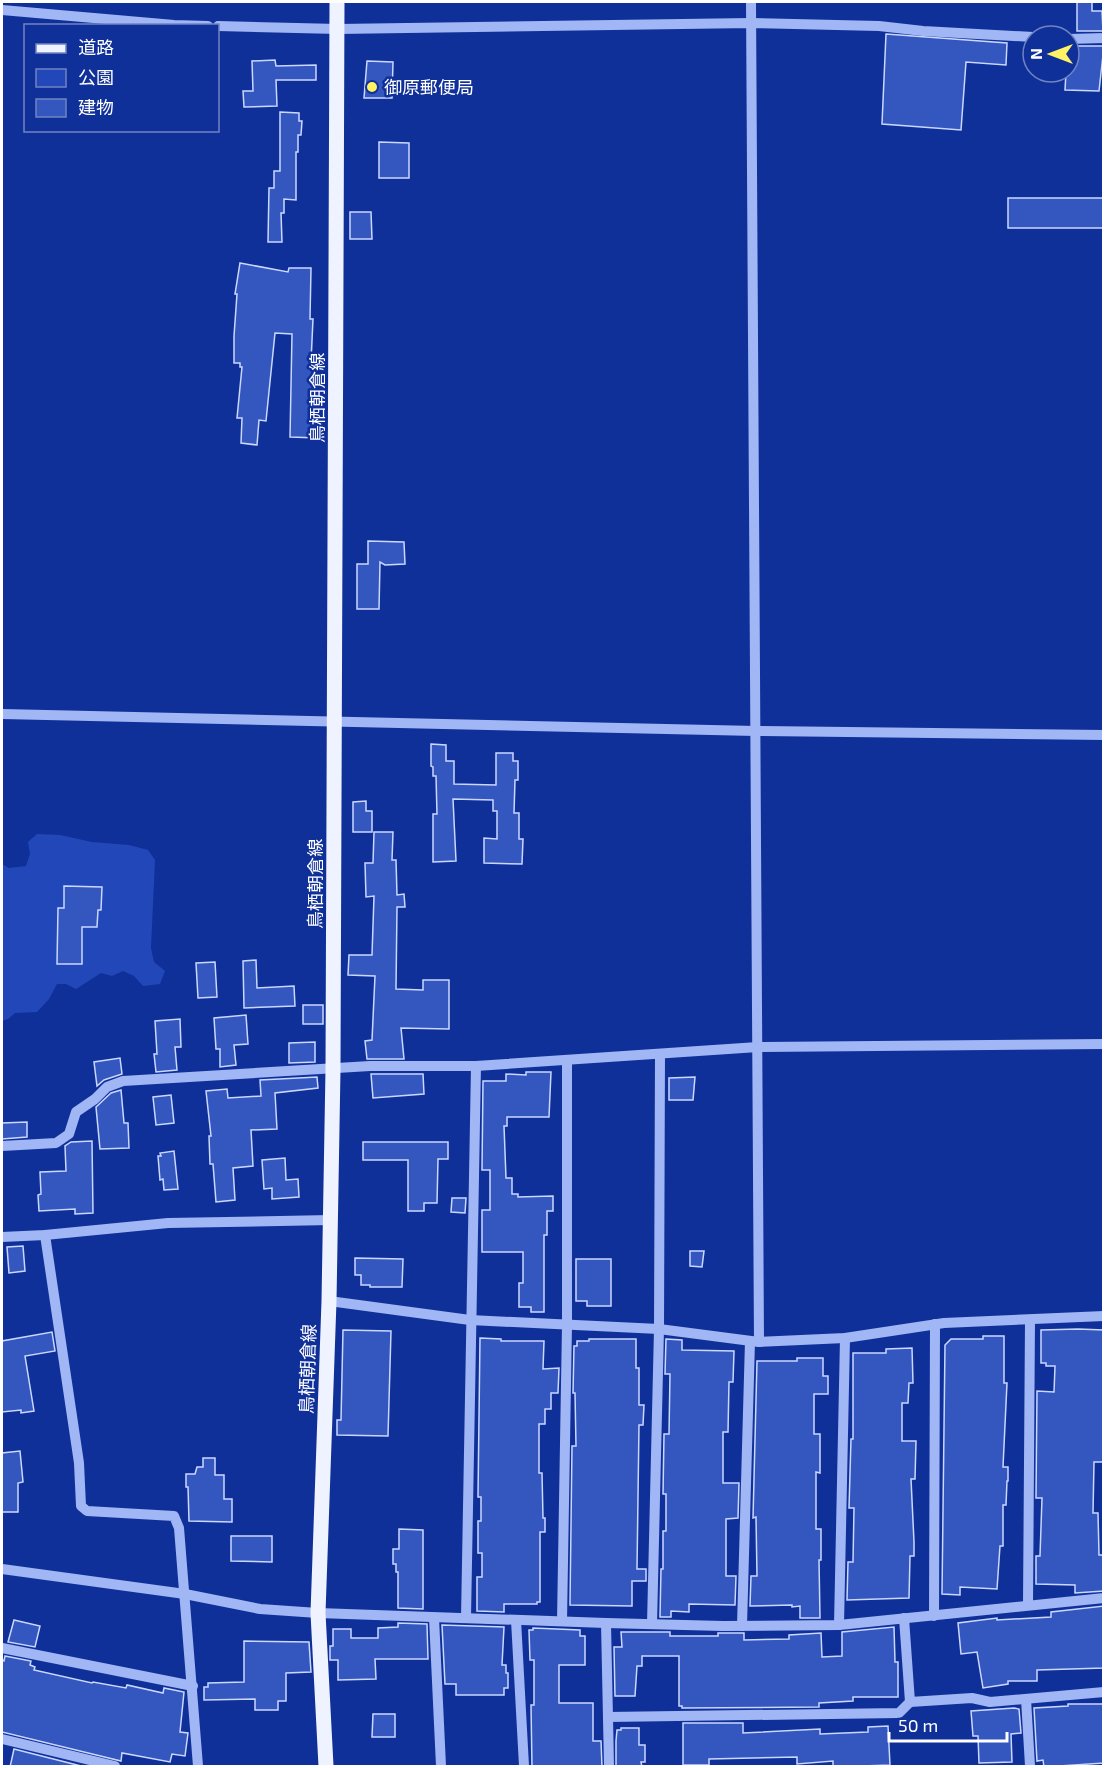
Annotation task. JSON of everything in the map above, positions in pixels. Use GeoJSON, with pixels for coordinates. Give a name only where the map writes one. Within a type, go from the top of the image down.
{"type":"FeatureCollection","features":[{"type":"Feature","properties":{"kind":"main road","name":"鳥栖朝倉線"},"geometry":{"type":"LineString","coordinates":[[326,1767],[318,1613],[329,1301],[333,1069],[337,2]]}},
{"type":"Feature","properties":{"kind":"street"},"geometry":{"type":"LineString","coordinates":[[742,1626],[754,1341],[758,1047],[750,2]]}},
{"type":"Feature","properties":{"kind":"street"},"geometry":{"type":"LineString","coordinates":[[2,10],[163,24]]}},
{"type":"Feature","properties":{"kind":"street"},"geometry":{"type":"LineString","coordinates":[[219,26],[338,29],[751,23],[879,26],[1021,37]]}},
{"type":"Feature","properties":{"kind":"street"},"geometry":{"type":"LineString","coordinates":[[1081,39],[1104,38]]}},
{"type":"Feature","properties":{"kind":"street"},"geometry":{"type":"LineString","coordinates":[[2,714],[756,731],[1104,735]]}},
{"type":"Feature","properties":{"kind":"street"},"geometry":{"type":"LineString","coordinates":[[2,1146],[56,1143],[69,1134],[76,1112],[107,1088],[123,1081],[407,1065],[476,1066],[758,1047],[1104,1044]]}},
{"type":"Feature","properties":{"kind":"street"},"geometry":{"type":"LineString","coordinates":[[652,1624],[659,1329],[660,1054]]}},
{"type":"Feature","properties":{"kind":"street"},"geometry":{"type":"LineString","coordinates":[[562,1621],[567,1325],[567,1060]]}},
{"type":"Feature","properties":{"kind":"street"},"geometry":{"type":"LineString","coordinates":[[466,1618],[476,1066]]}},
{"type":"Feature","properties":{"kind":"street"},"geometry":{"type":"LineString","coordinates":[[2,1237],[168,1223],[331,1220]]}},
{"type":"Feature","properties":{"kind":"street"},"geometry":{"type":"LineString","coordinates":[[45,1235],[79,1463],[81,1506],[87,1511],[174,1516],[178,1528],[198,1767]]}},
{"type":"Feature","properties":{"kind":"street"},"geometry":{"type":"LineString","coordinates":[[329,1301],[470,1320],[659,1329],[754,1341],[845,1338],[935,1324],[1104,1316]]}},
{"type":"Feature","properties":{"kind":"street"},"geometry":{"type":"LineString","coordinates":[[1028,1605],[1030,1320]]}},
{"type":"Feature","properties":{"kind":"street"},"geometry":{"type":"LineString","coordinates":[[934,1616],[935,1324]]}},
{"type":"Feature","properties":{"kind":"street"},"geometry":{"type":"LineString","coordinates":[[838,1624],[845,1338]]}},
{"type":"Feature","properties":{"kind":"street"},"geometry":{"type":"LineString","coordinates":[[2,1569],[185,1594],[260,1609],[434,1618],[606,1623],[742,1626],[838,1624],[1104,1598]]}},
{"type":"Feature","properties":{"kind":"street"},"geometry":{"type":"LineString","coordinates":[[434,1618],[441,1767]]}},
{"type":"Feature","properties":{"kind":"street"},"geometry":{"type":"LineString","coordinates":[[904,1618],[910,1702]]}},
{"type":"Feature","properties":{"kind":"street"},"geometry":{"type":"LineString","coordinates":[[516,1620],[524,1767]]}},
{"type":"Feature","properties":{"kind":"street"},"geometry":{"type":"LineString","coordinates":[[606,1623],[609,1767]]}},
{"type":"Feature","properties":{"kind":"street"},"geometry":{"type":"LineString","coordinates":[[2,1648],[192,1686]]}},
{"type":"Feature","properties":{"kind":"street"},"geometry":{"type":"LineString","coordinates":[[608,1717],[899,1713],[910,1702],[972,1698],[990,1702],[1104,1692]]}},
{"type":"Feature","properties":{"kind":"street"},"geometry":{"type":"LineString","coordinates":[[1026,1699],[1030,1767]]}},
{"type":"Feature","properties":{"kind":"street"},"geometry":{"type":"LineString","coordinates":[[2,1739],[115,1767]]}},
{"type":"Feature","properties":{"kind":"green space"},"geometry":{"type":"Polygon","coordinates":[[[37,834],[60,835],[148,850],[155,860],[151,948],[154,962],[165,971],[160,984],[143,986],[134,976],[123,971],[112,976],[101,973],[76,989],[66,984],[57,984],[49,999],[37,1012],[15,1013],[2,1021],[2,864],[9,868],[26,866],[30,854],[28,842],[37,834]]]}},
{"type":"Feature","properties":{"kind":"building"},"geometry":{"type":"Polygon","coordinates":[[[1077,2],[1092,2],[1092,11],[1102,11],[1103,31],[1081,31],[1081,24],[1077,24],[1077,2]]]}},
{"type":"Feature","properties":{"kind":"building"},"geometry":{"type":"Polygon","coordinates":[[[886,34],[1007,43],[1006,65],[966,62],[961,130],[882,124],[886,34]]]}},
{"type":"Feature","properties":{"kind":"building"},"geometry":{"type":"Polygon","coordinates":[[[1081,46],[1104,46],[1099,91],[1065,90],[1065,84],[1081,84],[1081,46]]]}},
{"type":"Feature","properties":{"kind":"building"},"geometry":{"type":"Polygon","coordinates":[[[275,60],[276,66],[316,65],[316,80],[276,80],[277,106],[244,107],[243,91],[253,91],[252,61],[275,60]]]}},
{"type":"Feature","properties":{"kind":"building"},"geometry":{"type":"Polygon","coordinates":[[[367,61],[393,62],[392,98],[364,98],[367,61]]]}},
{"type":"Feature","properties":{"kind":"building"},"geometry":{"type":"Polygon","coordinates":[[[280,112],[299,113],[299,121],[302,121],[301,135],[298,135],[298,152],[296,152],[296,200],[284,199],[284,213],[281,213],[282,242],[268,242],[269,188],[274,188],[274,171],[280,171],[280,112]]]}},
{"type":"Feature","properties":{"kind":"building"},"geometry":{"type":"Polygon","coordinates":[[[379,142],[409,143],[409,178],[379,178],[379,142]]]}},
{"type":"Feature","properties":{"kind":"building"},"geometry":{"type":"Polygon","coordinates":[[[1008,198],[1104,198],[1104,228],[1008,228],[1008,198]]]}},
{"type":"Feature","properties":{"kind":"building"},"geometry":{"type":"Polygon","coordinates":[[[350,212],[371,212],[372,239],[350,239],[350,212]]]}},
{"type":"Feature","properties":{"kind":"building"},"geometry":{"type":"Polygon","coordinates":[[[240,263],[288,272],[289,268],[311,268],[310,319],[313,319],[311,362],[315,362],[314,413],[318,413],[318,438],[290,437],[292,334],[275,333],[266,421],[259,420],[257,445],[241,443],[242,418],[237,418],[242,367],[240,363],[234,363],[237,294],[235,294],[240,263]]]}},
{"type":"Feature","properties":{"kind":"building"},"geometry":{"type":"Polygon","coordinates":[[[368,541],[404,542],[405,564],[385,565],[380,562],[379,609],[357,609],[357,564],[368,564],[368,541]]]}},
{"type":"Feature","properties":{"kind":"building"},"geometry":{"type":"Polygon","coordinates":[[[431,744],[446,745],[446,761],[454,761],[454,784],[496,785],[496,753],[513,753],[513,761],[518,761],[514,813],[519,813],[519,839],[523,839],[522,864],[484,863],[484,838],[497,839],[497,811],[493,811],[493,800],[453,799],[456,861],[433,862],[433,814],[437,814],[436,776],[433,776],[431,766],[431,744]]]}},
{"type":"Feature","properties":{"kind":"building"},"geometry":{"type":"Polygon","coordinates":[[[366,801],[366,811],[372,811],[372,832],[353,832],[353,802],[366,801]]]}},
{"type":"Feature","properties":{"kind":"building"},"geometry":{"type":"Polygon","coordinates":[[[374,832],[393,832],[392,860],[396,860],[397,895],[404,894],[405,907],[397,907],[396,989],[423,990],[423,980],[449,980],[449,1029],[401,1028],[404,1059],[367,1059],[365,1041],[372,1040],[375,976],[348,975],[349,955],[372,955],[374,896],[366,897],[365,863],[373,863],[374,832]]]}},
{"type":"Feature","properties":{"kind":"building"},"geometry":{"type":"Polygon","coordinates":[[[64,886],[102,887],[101,910],[98,910],[97,927],[82,927],[82,964],[57,964],[58,908],[64,908],[64,886]]]}},
{"type":"Feature","properties":{"kind":"building"},"geometry":{"type":"Polygon","coordinates":[[[256,960],[257,988],[294,986],[295,1006],[244,1008],[243,961],[256,960]]]}},
{"type":"Feature","properties":{"kind":"building"},"geometry":{"type":"Polygon","coordinates":[[[215,962],[217,997],[198,998],[196,963],[215,962]]]}},
{"type":"Feature","properties":{"kind":"building"},"geometry":{"type":"Polygon","coordinates":[[[303,1005],[323,1005],[323,1024],[303,1024],[303,1005]]]}},
{"type":"Feature","properties":{"kind":"building"},"geometry":{"type":"Polygon","coordinates":[[[246,1015],[248,1044],[234,1045],[236,1065],[220,1067],[220,1049],[216,1049],[214,1018],[246,1015]]]}},
{"type":"Feature","properties":{"kind":"building"},"geometry":{"type":"Polygon","coordinates":[[[180,1019],[181,1047],[175,1047],[177,1070],[156,1072],[155,1021],[180,1019]]]}},
{"type":"Feature","properties":{"kind":"building"},"geometry":{"type":"Polygon","coordinates":[[[315,1042],[315,1062],[289,1063],[289,1043],[315,1042]]]}},
{"type":"Feature","properties":{"kind":"building"},"geometry":{"type":"Polygon","coordinates":[[[120,1058],[122,1074],[104,1080],[97,1086],[94,1062],[120,1058]]]}},
{"type":"Feature","properties":{"kind":"building"},"geometry":{"type":"Polygon","coordinates":[[[526,1072],[551,1072],[549,1117],[507,1117],[507,1126],[504,1126],[506,1178],[512,1178],[512,1194],[518,1194],[518,1197],[553,1196],[553,1211],[547,1211],[547,1235],[544,1235],[544,1312],[531,1312],[531,1307],[519,1307],[519,1283],[523,1283],[523,1252],[482,1252],[482,1210],[490,1210],[490,1170],[482,1170],[483,1081],[506,1081],[506,1074],[526,1075],[526,1072]]]}},
{"type":"Feature","properties":{"kind":"building"},"geometry":{"type":"Polygon","coordinates":[[[371,1074],[423,1074],[424,1094],[373,1098],[371,1074]]]}},
{"type":"Feature","properties":{"kind":"building"},"geometry":{"type":"Polygon","coordinates":[[[317,1077],[318,1088],[275,1093],[277,1129],[251,1130],[253,1166],[233,1168],[235,1200],[216,1202],[213,1164],[210,1164],[209,1136],[211,1136],[206,1091],[227,1089],[228,1098],[261,1096],[260,1080],[317,1077]]]}},
{"type":"Feature","properties":{"kind":"building"},"geometry":{"type":"Polygon","coordinates":[[[695,1077],[693,1100],[669,1100],[669,1078],[695,1077]]]}},
{"type":"Feature","properties":{"kind":"building"},"geometry":{"type":"Polygon","coordinates":[[[121,1090],[124,1123],[128,1123],[129,1148],[100,1149],[96,1107],[111,1093],[121,1090]]]}},
{"type":"Feature","properties":{"kind":"building"},"geometry":{"type":"Polygon","coordinates":[[[171,1095],[174,1123],[156,1125],[153,1097],[171,1095]]]}},
{"type":"Feature","properties":{"kind":"building"},"geometry":{"type":"Polygon","coordinates":[[[27,1122],[27,1137],[2,1139],[2,1123],[27,1122]]]}},
{"type":"Feature","properties":{"kind":"building"},"geometry":{"type":"Polygon","coordinates":[[[92,1141],[93,1213],[75,1214],[75,1209],[39,1211],[40,1172],[66,1171],[65,1146],[71,1142],[92,1141]]]}},
{"type":"Feature","properties":{"kind":"building"},"geometry":{"type":"Polygon","coordinates":[[[363,1142],[448,1142],[448,1159],[438,1159],[437,1203],[424,1203],[424,1211],[408,1211],[408,1160],[363,1160],[363,1142]]]}},
{"type":"Feature","properties":{"kind":"building"},"geometry":{"type":"Polygon","coordinates":[[[174,1151],[178,1189],[164,1190],[163,1179],[160,1180],[158,1156],[161,1156],[160,1153],[174,1151]]]}},
{"type":"Feature","properties":{"kind":"building"},"geometry":{"type":"Polygon","coordinates":[[[285,1158],[286,1180],[298,1179],[299,1197],[272,1199],[272,1188],[264,1189],[262,1160],[285,1158]]]}},
{"type":"Feature","properties":{"kind":"building"},"geometry":{"type":"Polygon","coordinates":[[[452,1198],[466,1198],[465,1213],[451,1212],[452,1198]]]}},
{"type":"Feature","properties":{"kind":"building"},"geometry":{"type":"Polygon","coordinates":[[[23,1246],[25,1271],[9,1273],[7,1247],[23,1246]]]}},
{"type":"Feature","properties":{"kind":"building"},"geometry":{"type":"Polygon","coordinates":[[[690,1251],[704,1251],[702,1267],[690,1266],[690,1251]]]}},
{"type":"Feature","properties":{"kind":"building"},"geometry":{"type":"Polygon","coordinates":[[[355,1258],[403,1259],[402,1287],[361,1285],[361,1275],[355,1275],[355,1258]]]}},
{"type":"Feature","properties":{"kind":"building"},"geometry":{"type":"Polygon","coordinates":[[[576,1259],[611,1259],[611,1306],[587,1306],[587,1301],[576,1301],[576,1259]]]}},
{"type":"Feature","properties":{"kind":"building"},"geometry":{"type":"Polygon","coordinates":[[[343,1330],[391,1331],[388,1436],[337,1435],[337,1420],[341,1420],[343,1330]]]}},
{"type":"Feature","properties":{"kind":"building"},"geometry":{"type":"Polygon","coordinates":[[[1041,1330],[1104,1330],[1103,1462],[1094,1462],[1093,1513],[1098,1513],[1099,1555],[1104,1555],[1104,1591],[1075,1593],[1075,1585],[1036,1584],[1036,1556],[1040,1556],[1042,1498],[1036,1498],[1037,1391],[1054,1392],[1055,1366],[1046,1366],[1046,1363],[1041,1363],[1041,1330]]]}},
{"type":"Feature","properties":{"kind":"building"},"geometry":{"type":"Polygon","coordinates":[[[52,1332],[55,1351],[25,1356],[34,1411],[2,1412],[2,1341],[52,1332]]]}},
{"type":"Feature","properties":{"kind":"building"},"geometry":{"type":"Polygon","coordinates":[[[983,1336],[1004,1336],[1004,1383],[1007,1383],[1003,1467],[1008,1467],[1008,1481],[1006,1505],[1003,1505],[1003,1546],[1000,1546],[997,1589],[960,1587],[960,1595],[942,1594],[945,1345],[951,1339],[983,1339],[983,1336]]]}},
{"type":"Feature","properties":{"kind":"building"},"geometry":{"type":"Polygon","coordinates":[[[480,1338],[501,1339],[501,1341],[544,1341],[543,1369],[559,1368],[558,1393],[551,1393],[551,1409],[545,1409],[545,1424],[539,1424],[539,1473],[542,1473],[543,1518],[545,1518],[545,1532],[540,1532],[540,1602],[537,1604],[504,1604],[504,1612],[477,1611],[477,1577],[482,1577],[482,1553],[478,1553],[478,1521],[481,1521],[481,1497],[478,1497],[480,1338]]]}},
{"type":"Feature","properties":{"kind":"building"},"geometry":{"type":"Polygon","coordinates":[[[589,1339],[636,1339],[639,1405],[644,1405],[643,1425],[639,1425],[637,1569],[646,1569],[646,1581],[632,1581],[632,1606],[570,1605],[572,1446],[576,1446],[575,1393],[573,1393],[574,1346],[577,1346],[577,1341],[589,1341],[589,1339]]]}},
{"type":"Feature","properties":{"kind":"building"},"geometry":{"type":"Polygon","coordinates":[[[666,1339],[682,1340],[682,1350],[734,1351],[733,1382],[729,1382],[728,1432],[723,1432],[723,1483],[739,1483],[738,1518],[726,1519],[726,1576],[736,1576],[735,1605],[689,1604],[689,1612],[671,1611],[671,1617],[660,1617],[663,1531],[666,1531],[666,1494],[663,1494],[664,1434],[669,1434],[670,1374],[665,1374],[666,1339]]]}},
{"type":"Feature","properties":{"kind":"building"},"geometry":{"type":"Polygon","coordinates":[[[912,1348],[913,1383],[909,1383],[908,1403],[902,1403],[902,1441],[916,1441],[915,1479],[911,1479],[914,1556],[910,1556],[909,1598],[847,1600],[848,1562],[853,1562],[854,1508],[849,1508],[851,1439],[853,1439],[853,1353],[886,1353],[886,1349],[912,1348]]]}},
{"type":"Feature","properties":{"kind":"building"},"geometry":{"type":"Polygon","coordinates":[[[797,1358],[823,1358],[823,1376],[828,1376],[828,1394],[814,1394],[814,1434],[820,1434],[820,1473],[816,1472],[816,1529],[821,1529],[820,1618],[800,1618],[800,1606],[750,1606],[751,1576],[757,1576],[756,1517],[753,1518],[757,1361],[797,1361],[797,1358]]]}},
{"type":"Feature","properties":{"kind":"building"},"geometry":{"type":"Polygon","coordinates":[[[20,1451],[23,1482],[18,1483],[18,1512],[2,1512],[2,1453],[20,1451]]]}},
{"type":"Feature","properties":{"kind":"building"},"geometry":{"type":"Polygon","coordinates":[[[203,1458],[215,1458],[215,1475],[224,1475],[224,1499],[232,1499],[232,1522],[189,1521],[186,1474],[195,1474],[197,1467],[203,1467],[203,1458]]]}},
{"type":"Feature","properties":{"kind":"building"},"geometry":{"type":"Polygon","coordinates":[[[399,1529],[423,1530],[423,1609],[398,1608],[398,1572],[396,1572],[396,1564],[393,1564],[393,1549],[399,1549],[399,1529]]]}},
{"type":"Feature","properties":{"kind":"building"},"geometry":{"type":"Polygon","coordinates":[[[231,1536],[272,1536],[272,1562],[231,1561],[231,1536]]]}},
{"type":"Feature","properties":{"kind":"building"},"geometry":{"type":"Polygon","coordinates":[[[1104,1606],[1104,1668],[1037,1670],[1037,1681],[1008,1681],[1008,1684],[983,1688],[977,1652],[961,1654],[958,1623],[997,1618],[997,1620],[1051,1617],[1051,1612],[1104,1606]]]}},
{"type":"Feature","properties":{"kind":"building"},"geometry":{"type":"Polygon","coordinates":[[[14,1620],[40,1626],[35,1647],[8,1642],[14,1620]]]}},
{"type":"Feature","properties":{"kind":"building"},"geometry":{"type":"Polygon","coordinates":[[[398,1623],[427,1624],[428,1659],[375,1659],[376,1679],[338,1680],[338,1660],[330,1660],[333,1629],[351,1629],[351,1638],[378,1638],[378,1628],[398,1627],[398,1623]]]}},
{"type":"Feature","properties":{"kind":"building"},"geometry":{"type":"Polygon","coordinates":[[[442,1625],[504,1627],[502,1665],[506,1665],[508,1688],[504,1688],[504,1695],[456,1695],[456,1684],[445,1684],[442,1625]]]}},
{"type":"Feature","properties":{"kind":"building"},"geometry":{"type":"Polygon","coordinates":[[[894,1627],[895,1662],[898,1662],[898,1697],[853,1697],[853,1701],[819,1703],[819,1707],[682,1708],[679,1706],[679,1656],[642,1656],[642,1666],[637,1666],[635,1696],[615,1696],[614,1647],[622,1647],[621,1632],[670,1632],[670,1636],[718,1636],[718,1633],[744,1633],[744,1640],[789,1639],[789,1635],[821,1633],[822,1657],[842,1656],[842,1632],[894,1627]]]}},
{"type":"Feature","properties":{"kind":"building"},"geometry":{"type":"Polygon","coordinates":[[[533,1628],[580,1630],[580,1636],[585,1636],[585,1665],[559,1665],[559,1703],[593,1703],[593,1741],[601,1741],[602,1767],[532,1767],[531,1705],[534,1705],[534,1660],[530,1660],[529,1630],[533,1628]]]}},
{"type":"Feature","properties":{"kind":"building"},"geometry":{"type":"Polygon","coordinates":[[[244,1641],[309,1642],[311,1672],[286,1673],[286,1701],[278,1701],[278,1710],[255,1710],[255,1699],[204,1700],[204,1687],[208,1687],[208,1683],[244,1682],[244,1641]]]}},
{"type":"Feature","properties":{"kind":"building"},"geometry":{"type":"Polygon","coordinates":[[[5,1656],[31,1661],[30,1665],[35,1667],[34,1670],[92,1683],[126,1688],[127,1685],[163,1693],[164,1688],[184,1692],[180,1732],[188,1733],[185,1756],[172,1754],[170,1762],[122,1753],[121,1761],[2,1732],[2,1660],[4,1661],[5,1656]]]}},
{"type":"Feature","properties":{"kind":"building"},"geometry":{"type":"Polygon","coordinates":[[[1068,1704],[1104,1704],[1104,1763],[1044,1767],[1043,1760],[1037,1761],[1034,1708],[1068,1706],[1068,1704]]]}},
{"type":"Feature","properties":{"kind":"building"},"geometry":{"type":"Polygon","coordinates":[[[1019,1709],[1021,1733],[1011,1734],[1012,1762],[979,1763],[978,1736],[973,1736],[971,1711],[1019,1709]]]}},
{"type":"Feature","properties":{"kind":"building"},"geometry":{"type":"Polygon","coordinates":[[[373,1714],[395,1714],[395,1737],[372,1737],[373,1714]]]}},
{"type":"Feature","properties":{"kind":"building"},"geometry":{"type":"Polygon","coordinates":[[[683,1723],[743,1723],[743,1733],[820,1729],[820,1734],[868,1732],[868,1727],[888,1726],[890,1765],[833,1767],[833,1761],[797,1764],[797,1757],[709,1759],[709,1765],[683,1765],[683,1723]]]}},
{"type":"Feature","properties":{"kind":"building"},"geometry":{"type":"Polygon","coordinates":[[[639,1728],[639,1745],[645,1745],[645,1762],[641,1762],[642,1767],[616,1767],[617,1730],[639,1728]]]}},
{"type":"Feature","properties":{"kind":"building"},"geometry":{"type":"Polygon","coordinates":[[[14,1749],[85,1767],[10,1767],[14,1749]]]}},
{"type":"Feature","properties":{"kind":"place","name":"御原郵便局"},"geometry":{"type":"Point","coordinates":[372,87]}}]}
